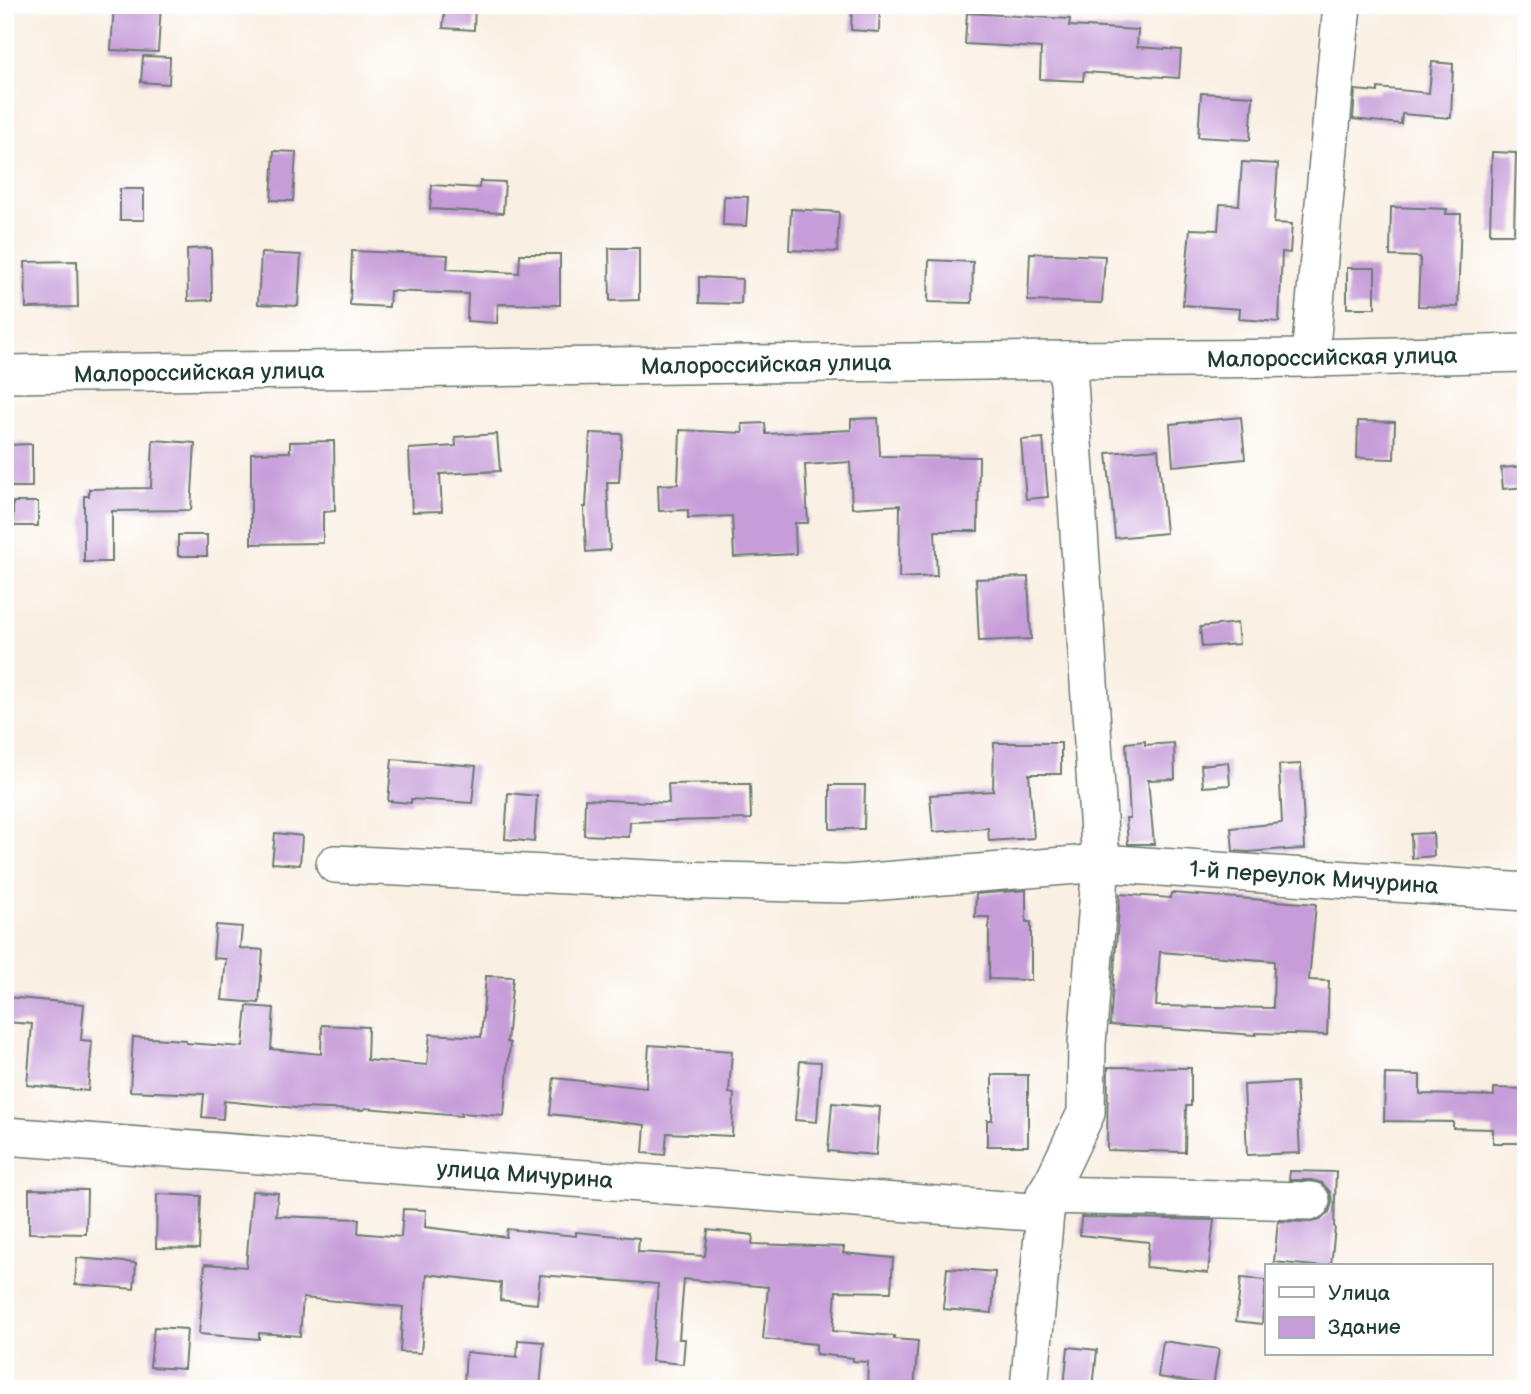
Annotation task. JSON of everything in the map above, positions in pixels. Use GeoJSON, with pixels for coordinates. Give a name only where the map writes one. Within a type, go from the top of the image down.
{"type":"FeatureCollection","features":[{"type":"Feature","properties":{"kind":"street"},"geometry":{"type":"LineString","coordinates":[[1310,358],[1342,5]]}},
{"type":"Feature","properties":{"kind":"street","name":"Малороссийская улица"},"geometry":{"type":"LineString","coordinates":[[5,374],[1526,353]]}},
{"type":"Feature","properties":{"kind":"street"},"geometry":{"type":"LineString","coordinates":[[1029,1389],[1045,1204],[1086,1113],[1087,1044],[1101,863],[1069,382],[1064,360]]}},
{"type":"Feature","properties":{"kind":"street","name":"1-й переулок Мичурина"},"geometry":{"type":"LineString","coordinates":[[335,864],[672,880],[846,884],[1101,863],[1526,892]]}},
{"type":"Feature","properties":{"kind":"street","name":"улица Мичурина"},"geometry":{"type":"LineString","coordinates":[[5,1136],[1045,1204],[1311,1201]]}},
{"type":"Feature","properties":{"kind":"building"},"geometry":{"type":"Polygon","coordinates":[[[114,5],[161,5],[158,52],[111,50],[114,5]]]}},
{"type":"Feature","properties":{"kind":"building"},"geometry":{"type":"Polygon","coordinates":[[[445,5],[475,5],[474,30],[443,28],[445,5]]]}},
{"type":"Feature","properties":{"kind":"building"},"geometry":{"type":"Polygon","coordinates":[[[852,5],[880,5],[879,32],[851,30],[852,5]]]}},
{"type":"Feature","properties":{"kind":"building"},"geometry":{"type":"Polygon","coordinates":[[[967,13],[1070,19],[1069,26],[1138,30],[1137,47],[1181,50],[1179,78],[1084,72],[1083,81],[1040,79],[1041,48],[965,44],[967,13]]]}},
{"type":"Feature","properties":{"kind":"building"},"geometry":{"type":"Polygon","coordinates":[[[143,56],[170,57],[169,84],[141,82],[143,56]]]}},
{"type":"Feature","properties":{"kind":"building"},"geometry":{"type":"Polygon","coordinates":[[[1432,62],[1453,64],[1451,118],[1402,114],[1401,124],[1353,119],[1355,90],[1378,92],[1378,88],[1429,93],[1432,62]]]}},
{"type":"Feature","properties":{"kind":"building"},"geometry":{"type":"Polygon","coordinates":[[[1201,93],[1253,96],[1250,140],[1198,137],[1201,93]]]}},
{"type":"Feature","properties":{"kind":"building"},"geometry":{"type":"Polygon","coordinates":[[[274,151],[296,152],[293,201],[271,200],[274,151]]]}},
{"type":"Feature","properties":{"kind":"building"},"geometry":{"type":"Polygon","coordinates":[[[1492,152],[1516,153],[1514,234],[1490,234],[1492,152]]]}},
{"type":"Feature","properties":{"kind":"building"},"geometry":{"type":"Polygon","coordinates":[[[1242,162],[1278,164],[1274,223],[1292,224],[1290,253],[1282,252],[1279,322],[1239,319],[1240,309],[1183,305],[1190,229],[1218,230],[1220,204],[1239,205],[1242,162]]]}},
{"type":"Feature","properties":{"kind":"building"},"geometry":{"type":"Polygon","coordinates":[[[480,181],[505,182],[503,213],[430,209],[432,185],[479,188],[480,181]]]}},
{"type":"Feature","properties":{"kind":"building"},"geometry":{"type":"Polygon","coordinates":[[[120,189],[144,189],[144,220],[120,220],[120,189]]]}},
{"type":"Feature","properties":{"kind":"building"},"geometry":{"type":"Polygon","coordinates":[[[724,196],[748,197],[746,226],[723,225],[724,196]]]}},
{"type":"Feature","properties":{"kind":"building"},"geometry":{"type":"Polygon","coordinates":[[[1391,207],[1447,209],[1446,214],[1461,214],[1458,307],[1418,306],[1420,257],[1390,256],[1391,207]]]}},
{"type":"Feature","properties":{"kind":"building"},"geometry":{"type":"Polygon","coordinates":[[[791,209],[839,212],[837,252],[789,250],[791,209]]]}},
{"type":"Feature","properties":{"kind":"building"},"geometry":{"type":"Polygon","coordinates":[[[211,248],[212,300],[188,301],[187,249],[211,248]]]}},
{"type":"Feature","properties":{"kind":"building"},"geometry":{"type":"Polygon","coordinates":[[[609,248],[639,248],[639,300],[610,301],[609,248]]]}},
{"type":"Feature","properties":{"kind":"building"},"geometry":{"type":"Polygon","coordinates":[[[352,251],[448,255],[447,269],[519,273],[520,254],[560,254],[560,305],[498,304],[497,323],[467,321],[468,294],[390,291],[389,307],[350,305],[352,251]]]}},
{"type":"Feature","properties":{"kind":"building"},"geometry":{"type":"Polygon","coordinates":[[[261,253],[301,255],[298,306],[258,304],[261,253]]]}},
{"type":"Feature","properties":{"kind":"building"},"geometry":{"type":"Polygon","coordinates":[[[1030,253],[1105,256],[1102,303],[1028,301],[1030,253]]]}},
{"type":"Feature","properties":{"kind":"building"},"geometry":{"type":"Polygon","coordinates":[[[929,260],[973,262],[972,303],[928,302],[929,260]]]}},
{"type":"Feature","properties":{"kind":"building"},"geometry":{"type":"Polygon","coordinates":[[[77,261],[78,307],[26,308],[25,262],[77,261]]]}},
{"type":"Feature","properties":{"kind":"building"},"geometry":{"type":"Polygon","coordinates":[[[1347,268],[1375,268],[1375,308],[1347,308],[1347,268]]]}},
{"type":"Feature","properties":{"kind":"building"},"geometry":{"type":"Polygon","coordinates":[[[699,277],[742,279],[741,304],[699,303],[699,277]]]}},
{"type":"Feature","properties":{"kind":"building"},"geometry":{"type":"Polygon","coordinates":[[[1241,417],[1245,459],[1173,466],[1170,424],[1241,417]]]}},
{"type":"Feature","properties":{"kind":"building"},"geometry":{"type":"Polygon","coordinates":[[[878,418],[880,456],[979,457],[978,531],[935,531],[937,576],[899,578],[900,505],[852,508],[850,462],[805,465],[808,523],[795,523],[796,554],[734,557],[732,516],[688,518],[688,510],[659,511],[658,485],[678,484],[680,430],[743,433],[742,424],[765,423],[766,434],[851,430],[851,419],[878,418]]]}},
{"type":"Feature","properties":{"kind":"building"},"geometry":{"type":"Polygon","coordinates":[[[1358,421],[1395,422],[1394,459],[1357,458],[1358,421]]]}},
{"type":"Feature","properties":{"kind":"building"},"geometry":{"type":"Polygon","coordinates":[[[590,433],[622,434],[619,482],[607,482],[610,550],[586,552],[584,507],[590,433]]]}},
{"type":"Feature","properties":{"kind":"building"},"geometry":{"type":"Polygon","coordinates":[[[497,434],[500,471],[440,474],[442,511],[412,512],[409,449],[456,446],[455,437],[497,434]]]}},
{"type":"Feature","properties":{"kind":"building"},"geometry":{"type":"Polygon","coordinates":[[[1043,438],[1048,497],[1026,499],[1021,440],[1043,438]]]}},
{"type":"Feature","properties":{"kind":"building"},"geometry":{"type":"Polygon","coordinates":[[[153,440],[195,443],[191,510],[112,511],[112,562],[84,562],[84,496],[89,496],[89,489],[151,488],[153,440]]]}},
{"type":"Feature","properties":{"kind":"building"},"geometry":{"type":"Polygon","coordinates":[[[334,441],[335,511],[323,512],[323,543],[251,544],[251,453],[290,452],[290,442],[334,441]]]}},
{"type":"Feature","properties":{"kind":"building"},"geometry":{"type":"Polygon","coordinates":[[[32,444],[32,487],[5,487],[5,445],[32,444]]]}},
{"type":"Feature","properties":{"kind":"building"},"geometry":{"type":"Polygon","coordinates":[[[1158,449],[1166,533],[1115,538],[1107,453],[1158,449]]]}},
{"type":"Feature","properties":{"kind":"building"},"geometry":{"type":"Polygon","coordinates":[[[1526,466],[1526,487],[1503,489],[1501,468],[1526,466]]]}},
{"type":"Feature","properties":{"kind":"building"},"geometry":{"type":"Polygon","coordinates":[[[13,502],[38,502],[38,526],[13,526],[13,502]]]}},
{"type":"Feature","properties":{"kind":"building"},"geometry":{"type":"Polygon","coordinates":[[[178,535],[207,535],[207,556],[178,556],[178,535]]]}},
{"type":"Feature","properties":{"kind":"building"},"geometry":{"type":"Polygon","coordinates":[[[1028,577],[1031,639],[979,641],[976,579],[1028,577]]]}},
{"type":"Feature","properties":{"kind":"building"},"geometry":{"type":"Polygon","coordinates":[[[1237,623],[1239,644],[1202,647],[1200,627],[1237,623]]]}},
{"type":"Feature","properties":{"kind":"building"},"geometry":{"type":"Polygon","coordinates":[[[1145,741],[1145,745],[1174,743],[1175,779],[1148,780],[1154,844],[1128,844],[1126,818],[1130,818],[1126,743],[1145,741]]]}},
{"type":"Feature","properties":{"kind":"building"},"geometry":{"type":"Polygon","coordinates":[[[994,743],[1061,743],[1061,774],[1029,774],[1034,838],[989,841],[988,828],[933,832],[930,795],[993,791],[994,743]]]}},
{"type":"Feature","properties":{"kind":"building"},"geometry":{"type":"Polygon","coordinates":[[[392,759],[476,766],[472,803],[411,799],[411,803],[388,801],[392,759]]]}},
{"type":"Feature","properties":{"kind":"building"},"geometry":{"type":"Polygon","coordinates":[[[1228,762],[1230,785],[1203,787],[1201,765],[1228,762]]]}},
{"type":"Feature","properties":{"kind":"building"},"geometry":{"type":"Polygon","coordinates":[[[1301,764],[1305,849],[1233,851],[1231,828],[1282,823],[1279,765],[1301,764]]]}},
{"type":"Feature","properties":{"kind":"building"},"geometry":{"type":"Polygon","coordinates":[[[668,784],[750,784],[751,819],[630,822],[629,837],[584,835],[585,799],[669,803],[668,784]]]}},
{"type":"Feature","properties":{"kind":"building"},"geometry":{"type":"Polygon","coordinates":[[[830,785],[865,785],[864,829],[830,829],[830,785]]]}},
{"type":"Feature","properties":{"kind":"building"},"geometry":{"type":"Polygon","coordinates":[[[508,793],[537,796],[534,842],[505,839],[508,793]]]}},
{"type":"Feature","properties":{"kind":"building"},"geometry":{"type":"Polygon","coordinates":[[[275,833],[302,836],[300,865],[272,863],[275,833]]]}},
{"type":"Feature","properties":{"kind":"building"},"geometry":{"type":"Polygon","coordinates":[[[1433,833],[1434,856],[1412,858],[1411,834],[1433,833]]]}},
{"type":"Feature","properties":{"kind":"building"},"geometry":{"type":"Polygon","coordinates":[[[1026,890],[1026,922],[1031,922],[1031,980],[989,979],[989,917],[975,917],[976,894],[1026,890]]]}},
{"type":"Feature","properties":{"kind":"building"},"geometry":{"type":"Polygon","coordinates":[[[1171,893],[1316,904],[1309,980],[1329,981],[1327,1035],[1256,1035],[1110,1025],[1120,894],[1170,898],[1171,893]],[[1160,952],[1156,1006],[1273,1008],[1274,961],[1160,952]]]}},
{"type":"Feature","properties":{"kind":"building"},"geometry":{"type":"Polygon","coordinates":[[[216,925],[242,927],[240,948],[263,950],[259,1003],[222,1000],[226,959],[213,958],[216,925]]]}},
{"type":"Feature","properties":{"kind":"building"},"geometry":{"type":"Polygon","coordinates":[[[486,976],[513,977],[504,1116],[461,1113],[461,1116],[365,1108],[296,1108],[224,1101],[223,1119],[202,1117],[204,1094],[130,1091],[133,1037],[243,1047],[247,1006],[274,1008],[271,1049],[321,1054],[322,1025],[368,1027],[367,1060],[427,1065],[430,1034],[481,1037],[486,976]]]}},
{"type":"Feature","properties":{"kind":"building"},"geometry":{"type":"Polygon","coordinates":[[[5,997],[84,1004],[81,1040],[92,1041],[88,1091],[27,1085],[32,1024],[5,1022],[5,997]]]}},
{"type":"Feature","properties":{"kind":"building"},"geometry":{"type":"Polygon","coordinates":[[[649,1045],[732,1051],[729,1093],[734,1094],[732,1136],[667,1133],[665,1155],[643,1153],[645,1125],[550,1114],[554,1078],[646,1088],[649,1045]]]}},
{"type":"Feature","properties":{"kind":"building"},"geometry":{"type":"Polygon","coordinates":[[[800,1061],[821,1062],[817,1122],[795,1120],[800,1061]]]}},
{"type":"Feature","properties":{"kind":"building"},"geometry":{"type":"Polygon","coordinates":[[[1108,1067],[1191,1068],[1191,1106],[1186,1106],[1185,1152],[1107,1150],[1108,1067]]]}},
{"type":"Feature","properties":{"kind":"building"},"geometry":{"type":"Polygon","coordinates":[[[1385,1074],[1420,1075],[1420,1094],[1494,1096],[1494,1088],[1525,1089],[1524,1143],[1493,1143],[1493,1129],[1453,1128],[1453,1122],[1384,1121],[1385,1074]]]}},
{"type":"Feature","properties":{"kind":"building"},"geometry":{"type":"Polygon","coordinates":[[[992,1075],[1028,1075],[1028,1146],[987,1146],[987,1120],[992,1120],[992,1075]]]}},
{"type":"Feature","properties":{"kind":"building"},"geometry":{"type":"Polygon","coordinates":[[[1296,1082],[1300,1153],[1247,1155],[1244,1085],[1296,1082]]]}},
{"type":"Feature","properties":{"kind":"building"},"geometry":{"type":"Polygon","coordinates":[[[832,1103],[880,1107],[876,1155],[828,1151],[832,1103]]]}},
{"type":"Feature","properties":{"kind":"building"},"geometry":{"type":"Polygon","coordinates":[[[1290,1171],[1336,1172],[1331,1264],[1274,1262],[1278,1221],[1320,1220],[1329,1212],[1332,1202],[1330,1192],[1322,1183],[1289,1180],[1290,1171]]]}},
{"type":"Feature","properties":{"kind":"building"},"geometry":{"type":"Polygon","coordinates":[[[29,1189],[87,1190],[86,1234],[29,1233],[29,1189]]]}},
{"type":"Feature","properties":{"kind":"building"},"geometry":{"type":"Polygon","coordinates":[[[252,1191],[278,1193],[276,1216],[359,1219],[358,1233],[401,1237],[403,1209],[426,1210],[425,1227],[506,1237],[507,1229],[576,1236],[576,1232],[639,1238],[638,1252],[705,1256],[708,1230],[753,1235],[752,1244],[844,1247],[843,1253],[893,1258],[891,1292],[836,1291],[833,1331],[894,1336],[894,1339],[918,1341],[914,1389],[867,1386],[868,1362],[816,1354],[816,1344],[763,1339],[768,1287],[684,1279],[679,1339],[685,1339],[683,1364],[652,1361],[658,1284],[540,1275],[537,1304],[500,1300],[501,1283],[427,1274],[421,1353],[400,1352],[403,1307],[303,1298],[300,1336],[259,1333],[259,1339],[199,1334],[205,1264],[246,1267],[252,1191]]]}},
{"type":"Feature","properties":{"kind":"building"},"geometry":{"type":"Polygon","coordinates":[[[157,1194],[201,1196],[199,1249],[156,1248],[157,1194]]]}},
{"type":"Feature","properties":{"kind":"building"},"geometry":{"type":"Polygon","coordinates":[[[1081,1217],[1214,1220],[1208,1273],[1146,1267],[1149,1242],[1080,1235],[1081,1217]]]}},
{"type":"Feature","properties":{"kind":"building"},"geometry":{"type":"Polygon","coordinates":[[[77,1258],[136,1263],[134,1289],[75,1284],[77,1258]]]}},
{"type":"Feature","properties":{"kind":"building"},"geometry":{"type":"Polygon","coordinates":[[[947,1268],[995,1272],[992,1313],[943,1309],[947,1268]]]}},
{"type":"Feature","properties":{"kind":"building"},"geometry":{"type":"Polygon","coordinates":[[[1241,1278],[1265,1280],[1262,1324],[1236,1321],[1241,1278]]]}},
{"type":"Feature","properties":{"kind":"building"},"geometry":{"type":"Polygon","coordinates":[[[154,1327],[187,1329],[184,1369],[150,1367],[154,1327]]]}},
{"type":"Feature","properties":{"kind":"building"},"geometry":{"type":"Polygon","coordinates":[[[518,1340],[544,1342],[540,1389],[464,1383],[466,1352],[517,1357],[518,1340]]]}},
{"type":"Feature","properties":{"kind":"building"},"geometry":{"type":"Polygon","coordinates":[[[1163,1341],[1219,1349],[1213,1385],[1158,1377],[1163,1341]]]}},
{"type":"Feature","properties":{"kind":"building"},"geometry":{"type":"Polygon","coordinates":[[[1068,1347],[1097,1350],[1093,1389],[1064,1386],[1068,1347]]]}}]}
